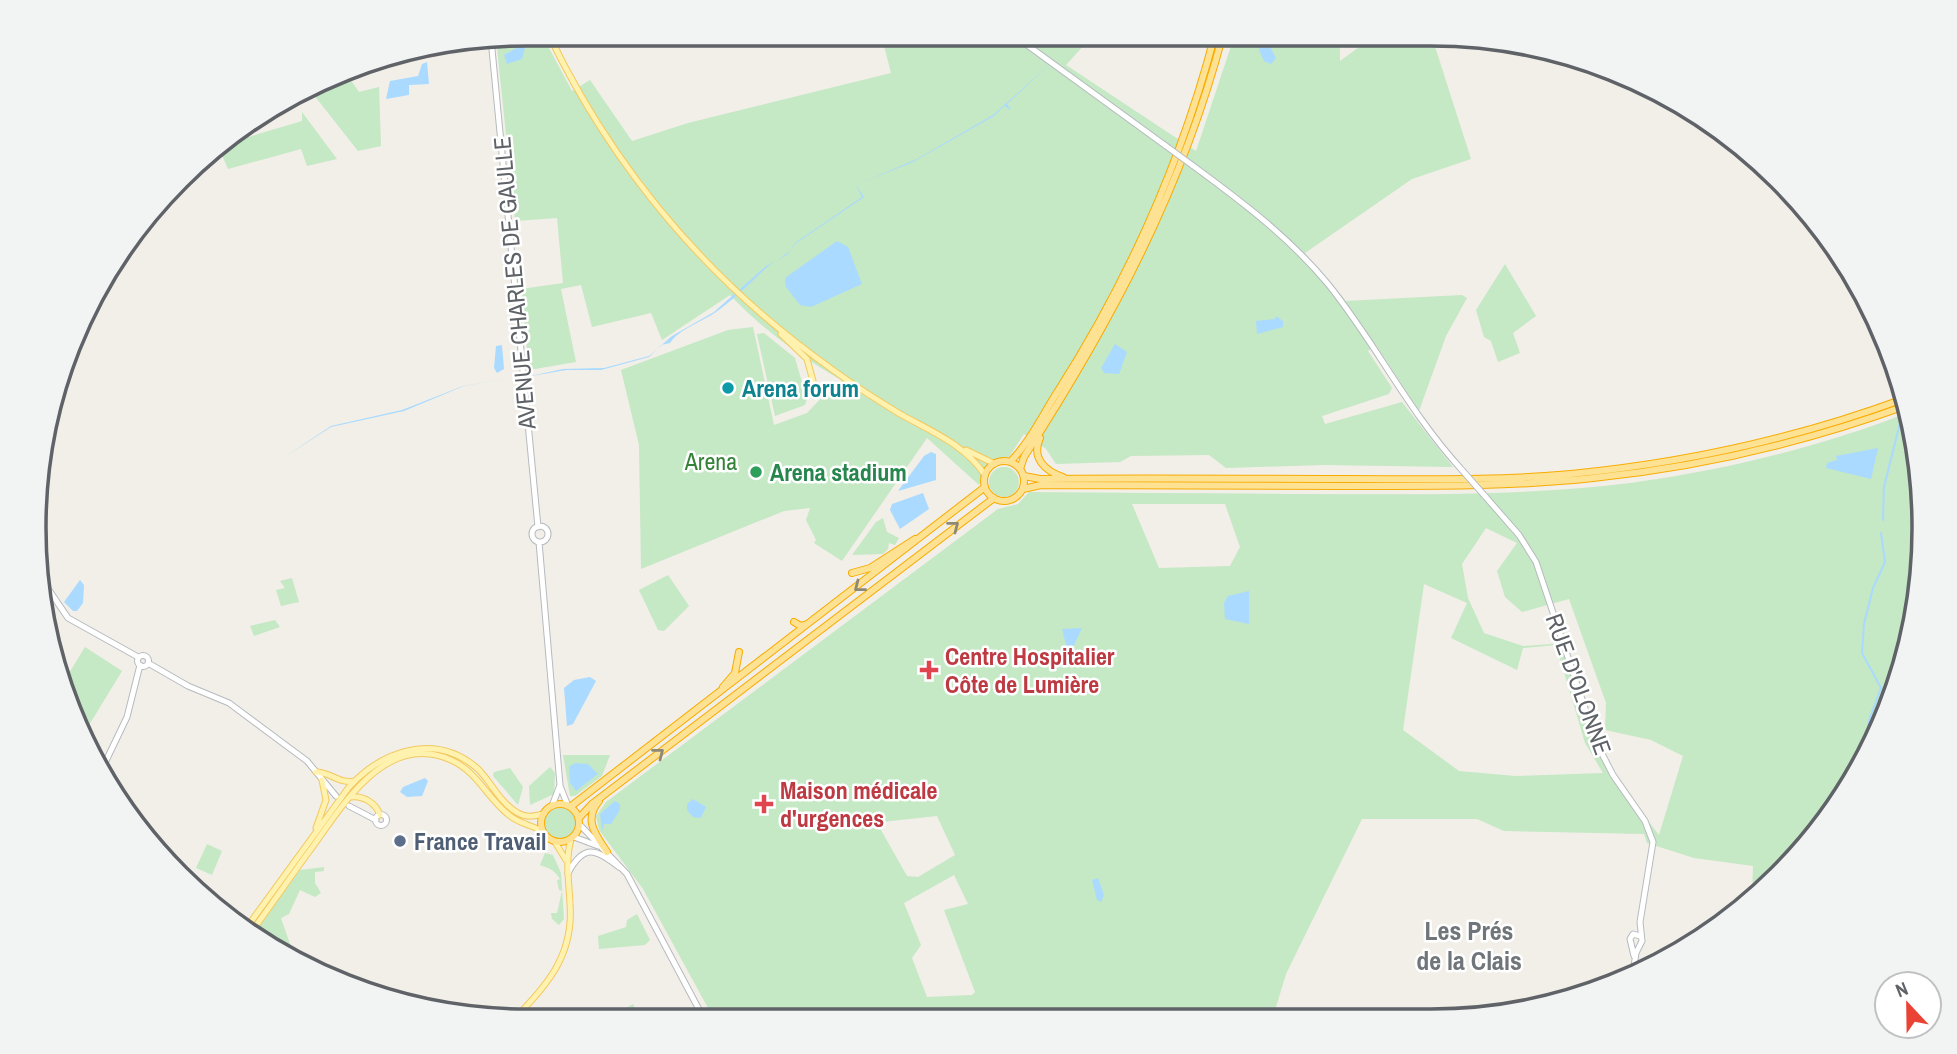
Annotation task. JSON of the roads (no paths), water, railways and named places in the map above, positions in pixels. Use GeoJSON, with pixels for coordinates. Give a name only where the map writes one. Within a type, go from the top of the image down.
{"type":"FeatureCollection","features":[{"type":"Feature","properties":{"kind":"highway"},"geometry":{"type":"LineString","coordinates":[[1010,462],[1068,376],[1143,236],[1184,136],[1211,46]]}},
{"type":"Feature","properties":{"kind":"highway"},"geometry":{"type":"LineString","coordinates":[[1023,489],[1024,457],[1106,325],[1155,227],[1188,147],[1219,46]]}},
{"type":"Feature","properties":{"kind":"highway"},"geometry":{"type":"LineString","coordinates":[[1896,404],[1732,449],[1573,474],[1470,479],[1068,478],[1022,472],[1010,462],[995,464],[985,475],[985,487],[994,498],[1010,500],[1023,489],[1041,485],[1471,486],[1573,480],[1658,470],[1734,456],[1809,437],[1896,405]]}},
{"type":"Feature","properties":{"kind":"highway"},"geometry":{"type":"LineString","coordinates":[[1054,410],[1038,443],[1038,454],[1049,472],[1068,478]]}},
{"type":"Feature","properties":{"kind":"highway"},"geometry":{"type":"LineString","coordinates":[[985,487],[824,614],[569,806],[552,806],[544,814],[542,831],[555,842],[573,838],[579,821],[605,795],[994,498]]}},
{"type":"Feature","properties":{"kind":"highway"},"geometry":{"type":"LineString","coordinates":[[852,573],[876,564],[952,515]]}},
{"type":"Feature","properties":{"kind":"highway"},"geometry":{"type":"LineString","coordinates":[[794,622],[802,626],[824,614]]}},
{"type":"Feature","properties":{"kind":"highway"},"geometry":{"type":"LineString","coordinates":[[682,722],[733,677],[739,652]]}},
{"type":"Feature","properties":{"kind":"highway"},"geometry":{"type":"LineString","coordinates":[[605,795],[595,806],[591,818],[594,832],[605,850]]}},
{"type":"Feature","properties":{"kind":"highway"},"geometry":{"type":"LineString","coordinates":[[569,806],[579,821]]}},
{"type":"Feature","properties":{"kind":"main road"},"geometry":{"type":"LineString","coordinates":[[555,46],[603,135],[643,190],[693,250],[807,359],[813,381]]}},
{"type":"Feature","properties":{"kind":"main road"},"geometry":{"type":"LineString","coordinates":[[775,326],[851,383],[955,445],[995,464]]}},
{"type":"Feature","properties":{"kind":"main road"},"geometry":{"type":"LineString","coordinates":[[823,390],[851,383]]}},
{"type":"Feature","properties":{"kind":"main road"},"geometry":{"type":"LineString","coordinates":[[955,445],[985,475]]}},
{"type":"Feature","properties":{"kind":"main road"},"geometry":{"type":"LineString","coordinates":[[251,921],[314,834],[358,783],[375,764],[398,752],[415,749],[440,750],[472,764],[516,812],[529,817],[544,814]]}},
{"type":"Feature","properties":{"kind":"main road"},"geometry":{"type":"LineString","coordinates":[[256,925],[358,783],[400,758],[424,755],[447,758],[474,775],[511,817],[542,831]]}},
{"type":"Feature","properties":{"kind":"main road"},"geometry":{"type":"LineString","coordinates":[[317,772],[326,773],[340,782],[358,783]]}},
{"type":"Feature","properties":{"kind":"main road"},"geometry":{"type":"LineString","coordinates":[[314,834],[326,800],[322,780]]}},
{"type":"Feature","properties":{"kind":"main road"},"geometry":{"type":"LineString","coordinates":[[358,783],[362,797]]}},
{"type":"Feature","properties":{"kind":"main road"},"geometry":{"type":"LineString","coordinates":[[349,797],[362,797],[378,809],[378,817]]}},
{"type":"Feature","properties":{"kind":"main road"},"geometry":{"type":"LineString","coordinates":[[566,860],[573,838]]}},
{"type":"Feature","properties":{"kind":"main road"},"geometry":{"type":"LineString","coordinates":[[524,1009],[550,981],[565,954],[571,919],[568,873],[566,860],[555,842]]}},
{"type":"Feature","properties":{"kind":"street","name":"RUE D'OLONNE"},"geometry":{"type":"LineString","coordinates":[[1028,46],[1258,214],[1326,282],[1420,422],[1519,535],[1536,562],[1597,744],[1649,829],[1653,853],[1637,935],[1629,940],[1635,945]]}},
{"type":"Feature","properties":{"kind":"street","name":"AVENUE CHARLES DE GAULLE"},"geometry":{"type":"LineString","coordinates":[[492,47],[538,527]]}},
{"type":"Feature","properties":{"kind":"street"},"geometry":{"type":"LineString","coordinates":[[539,542],[546,539],[547,532],[538,527],[532,535],[539,542],[560,785],[569,806]]}},
{"type":"Feature","properties":{"kind":"street"},"geometry":{"type":"LineString","coordinates":[[50,592],[68,618],[138,657],[145,656],[148,663],[188,686],[223,699],[302,757],[336,796]]}},
{"type":"Feature","properties":{"kind":"street"},"geometry":{"type":"LineString","coordinates":[[106,761],[127,717],[140,665],[138,657]]}},
{"type":"Feature","properties":{"kind":"street"},"geometry":{"type":"LineString","coordinates":[[140,665],[148,663]]}},
{"type":"Feature","properties":{"kind":"street"},"geometry":{"type":"LineString","coordinates":[[552,806],[560,785]]}},
{"type":"Feature","properties":{"kind":"street"},"geometry":{"type":"LineString","coordinates":[[349,806],[378,817]]}},
{"type":"Feature","properties":{"kind":"street"},"geometry":{"type":"LineString","coordinates":[[579,821],[627,874],[700,1009]]}},
{"type":"Feature","properties":{"kind":"street"},"geometry":{"type":"LineString","coordinates":[[573,838],[605,850]]}},
{"type":"Feature","properties":{"kind":"street"},"geometry":{"type":"LineString","coordinates":[[568,873],[579,856],[593,851],[604,855],[627,874]]}},
{"type":"Feature","properties":{"kind":"street","name":"RUE D'OLONNE"},"geometry":{"type":"LineString","coordinates":[[1635,945],[1642,941],[1637,935]]}},
{"type":"Feature","properties":{"kind":"street","name":"RUE D'OLONNE"},"geometry":{"type":"LineString","coordinates":[[1634,963],[1635,945]]}},
{"type":"Feature","properties":{"kind":"water"},"geometry":{"type":"Polygon","coordinates":[[[520,46],[528,46],[525,48],[522,59],[507,64],[504,55],[520,46]]]}},
{"type":"Feature","properties":{"kind":"water"},"geometry":{"type":"Polygon","coordinates":[[[1260,46],[1270,46],[1276,58],[1271,64],[1264,61],[1259,50],[1260,46]]]}},
{"type":"Feature","properties":{"kind":"water"},"geometry":{"type":"Polygon","coordinates":[[[427,62],[429,84],[409,85],[409,95],[386,99],[390,81],[418,76],[422,64],[427,62]]]}},
{"type":"Feature","properties":{"kind":"water"},"geometry":{"type":"Polygon","coordinates":[[[1050,64],[1007,104],[1011,110],[1004,106],[994,116],[913,162],[861,183],[917,159],[993,115],[1050,64]]]}},
{"type":"Feature","properties":{"kind":"water"},"geometry":{"type":"Polygon","coordinates":[[[855,184],[864,197],[790,250],[795,243],[862,197],[855,184]]]}},
{"type":"Feature","properties":{"kind":"water"},"geometry":{"type":"Polygon","coordinates":[[[837,241],[848,247],[862,284],[811,307],[800,305],[786,287],[785,278],[837,241]]]}},
{"type":"Feature","properties":{"kind":"water"},"geometry":{"type":"Polygon","coordinates":[[[776,261],[716,312],[685,330],[670,343],[662,345],[672,336],[714,312],[766,266],[776,261]]]}},
{"type":"Feature","properties":{"kind":"water"},"geometry":{"type":"Polygon","coordinates":[[[1276,316],[1283,321],[1283,327],[1257,334],[1256,321],[1275,319],[1276,316]]]}},
{"type":"Feature","properties":{"kind":"water"},"geometry":{"type":"Polygon","coordinates":[[[1115,344],[1127,352],[1119,374],[1104,373],[1101,368],[1115,344]]]}},
{"type":"Feature","properties":{"kind":"water"},"geometry":{"type":"Polygon","coordinates":[[[502,345],[504,369],[497,373],[494,368],[496,346],[502,345]]]}},
{"type":"Feature","properties":{"kind":"water"},"geometry":{"type":"Polygon","coordinates":[[[657,349],[649,357],[601,370],[566,370],[526,377],[563,369],[604,368],[649,356],[657,349]]]}},
{"type":"Feature","properties":{"kind":"water"},"geometry":{"type":"Polygon","coordinates":[[[514,377],[464,386],[404,411],[331,427],[283,458],[331,426],[402,410],[463,386],[514,377]]]}},
{"type":"Feature","properties":{"kind":"water"},"geometry":{"type":"Polygon","coordinates":[[[1878,448],[1871,479],[1826,468],[1827,463],[1837,460],[1836,456],[1878,448]]]}},
{"type":"Feature","properties":{"kind":"water"},"geometry":{"type":"Polygon","coordinates":[[[931,452],[936,454],[936,480],[898,491],[924,456],[931,452]]]}},
{"type":"Feature","properties":{"kind":"water"},"geometry":{"type":"Polygon","coordinates":[[[923,493],[929,509],[900,529],[890,510],[892,504],[923,493]]]}},
{"type":"Feature","properties":{"kind":"water"},"geometry":{"type":"Polygon","coordinates":[[[80,580],[84,585],[83,603],[77,611],[73,611],[64,602],[80,580]]]}},
{"type":"Feature","properties":{"kind":"water"},"geometry":{"type":"Polygon","coordinates":[[[1249,591],[1249,624],[1225,619],[1224,603],[1228,596],[1249,591]]]}},
{"type":"Feature","properties":{"kind":"water"},"geometry":{"type":"Polygon","coordinates":[[[1082,628],[1069,656],[1062,629],[1082,628]]]}},
{"type":"Feature","properties":{"kind":"water"},"geometry":{"type":"Polygon","coordinates":[[[590,677],[596,681],[573,724],[567,726],[564,688],[574,680],[590,677]]]}},
{"type":"Feature","properties":{"kind":"water"},"geometry":{"type":"Polygon","coordinates":[[[575,763],[588,764],[598,774],[576,791],[570,783],[569,767],[575,763]]]}},
{"type":"Feature","properties":{"kind":"water"},"geometry":{"type":"Polygon","coordinates":[[[425,778],[428,781],[422,796],[407,797],[400,792],[403,787],[425,778]]]}},
{"type":"Feature","properties":{"kind":"water"},"geometry":{"type":"Polygon","coordinates":[[[693,799],[706,807],[701,818],[693,817],[687,810],[687,804],[693,799]]]}},
{"type":"Feature","properties":{"kind":"water"},"geometry":{"type":"Polygon","coordinates":[[[615,801],[620,804],[620,810],[611,824],[604,824],[602,831],[600,814],[615,801]]]}},
{"type":"Feature","properties":{"kind":"water"},"geometry":{"type":"Polygon","coordinates":[[[1098,878],[1104,895],[1101,902],[1097,900],[1092,880],[1098,878]]]}},
{"type":"Feature","properties":{"kind":"waterway"},"geometry":{"type":"LineString","coordinates":[[1883,520],[1884,487],[1900,424]]}},
{"type":"Feature","properties":{"kind":"waterway"},"geometry":{"type":"LineString","coordinates":[[1868,727],[1881,688],[1862,653],[1864,624],[1873,588],[1885,562],[1881,533]]}},
{"type":"Feature","properties":{"kind":"place","name":"Arena forum"},"geometry":{"type":"Point","coordinates":[728,388]}},
{"type":"Feature","properties":{"kind":"place","name":"Arena stadium"},"geometry":{"type":"Point","coordinates":[756,472]}},
{"type":"Feature","properties":{"kind":"place","name":"Centre Hospitalier Côte de Lumière"},"geometry":{"type":"Point","coordinates":[929,670]}},
{"type":"Feature","properties":{"kind":"place","name":"Maison médicale d'urgences"},"geometry":{"type":"Point","coordinates":[764,804]}},
{"type":"Feature","properties":{"kind":"place","name":"France Travail"},"geometry":{"type":"Point","coordinates":[400,841]}},
{"type":"Feature","properties":{"kind":"district","name":"Les Prés de la Clais"},"geometry":{"type":"Point","coordinates":[1469,945]}},
{"type":"Feature","properties":{"kind":"park label","name":"Arena"},"geometry":{"type":"Point","coordinates":[711,461]}}]}
